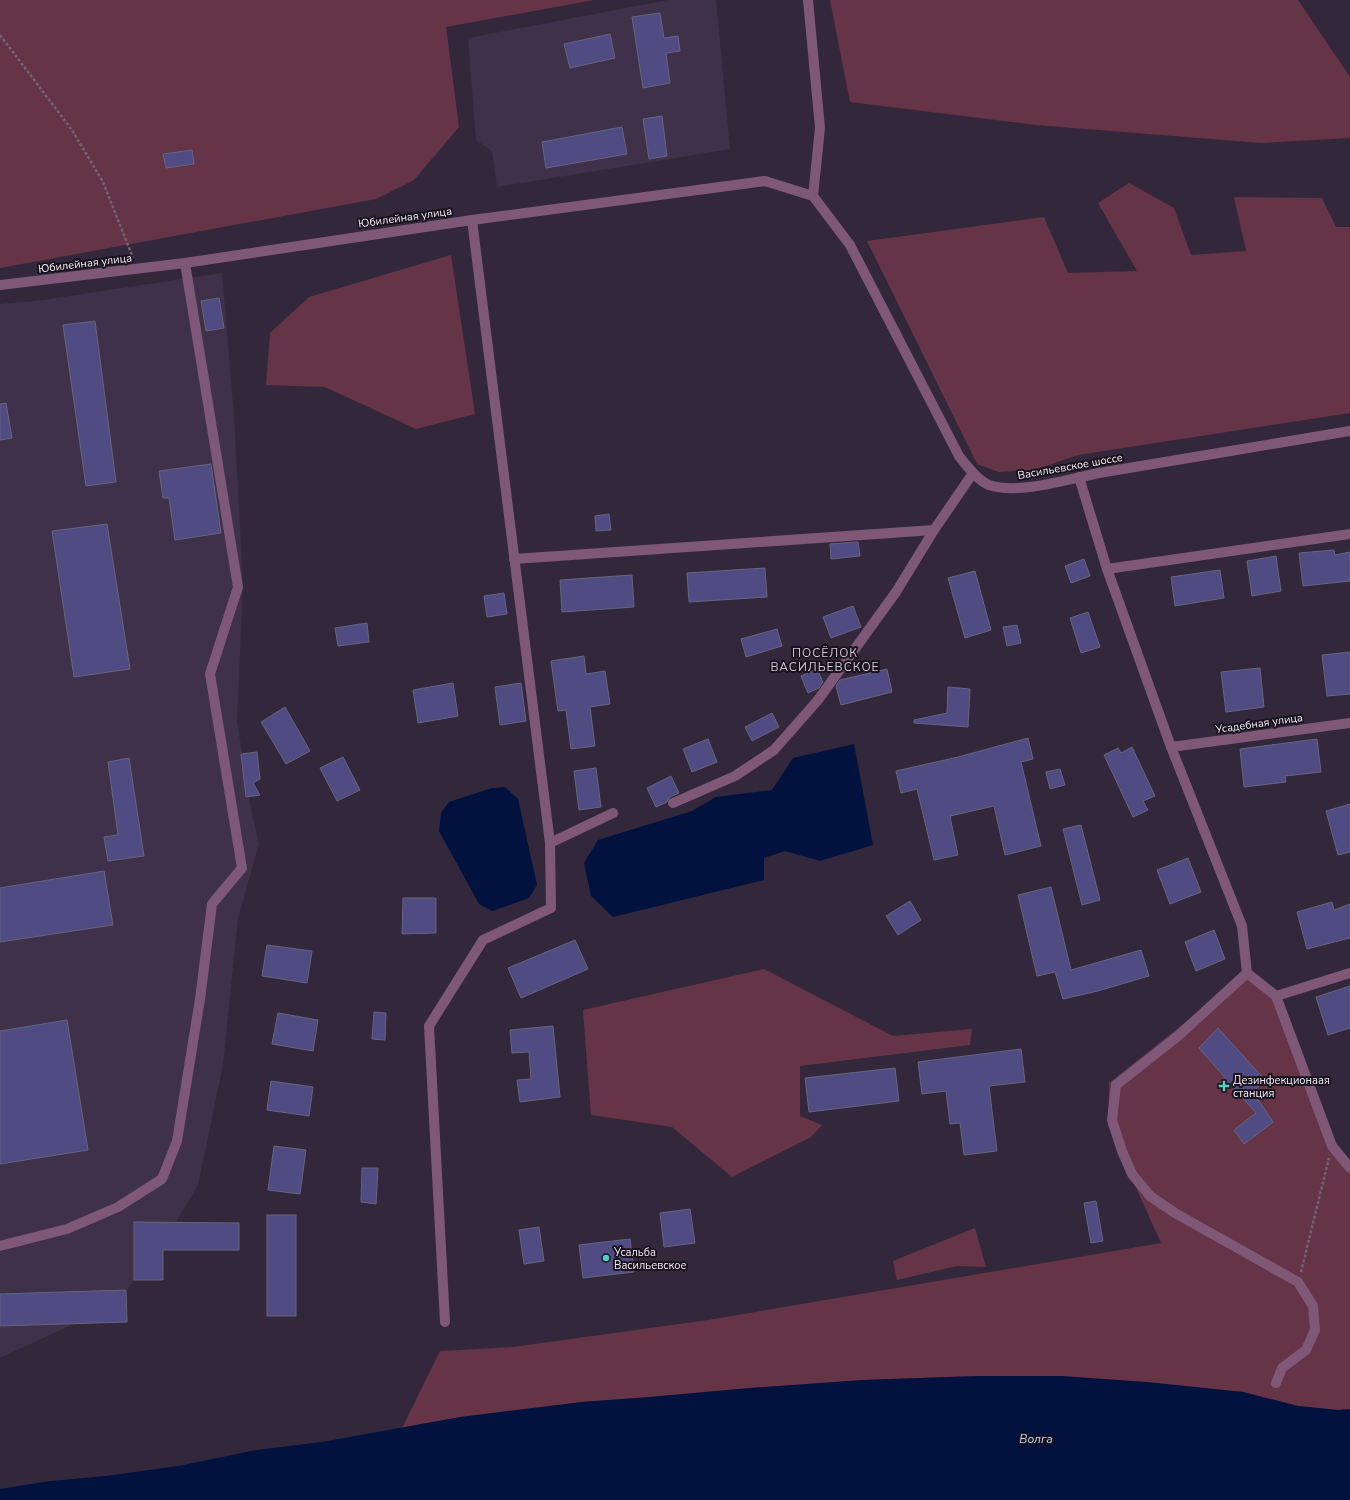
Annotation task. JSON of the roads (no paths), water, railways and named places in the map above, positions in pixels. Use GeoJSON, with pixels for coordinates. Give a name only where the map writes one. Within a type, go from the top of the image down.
{"type":"FeatureCollection","features":[{"type":"Feature","properties":{"kind":"street"},"geometry":{"type":"LineString","coordinates":[[808,0],[820,128],[813,196]]}},
{"type":"Feature","properties":{"kind":"street","name":"Юбилейная улица"},"geometry":{"type":"LineString","coordinates":[[0,284],[185,263],[310,243],[472,220],[765,181],[813,196]]}},
{"type":"Feature","properties":{"kind":"street","name":"Васильевское шоссе"},"geometry":{"type":"LineString","coordinates":[[813,196],[850,245],[959,456],[973,473],[988,485],[1009,488],[1030,487],[1079,477],[1350,430]]}},
{"type":"Feature","properties":{"kind":"street"},"geometry":{"type":"LineString","coordinates":[[446,1322],[429,1026],[483,940],[551,908],[550,843],[472,220]]}},
{"type":"Feature","properties":{"kind":"street"},"geometry":{"type":"LineString","coordinates":[[0,1246],[67,1229],[118,1207],[162,1179],[177,1142],[200,999],[212,904],[242,868],[210,674],[238,587],[185,263]]}},
{"type":"Feature","properties":{"kind":"street"},"geometry":{"type":"LineString","coordinates":[[673,803],[735,776],[774,750],[818,700],[896,592],[934,530],[973,473]]}},
{"type":"Feature","properties":{"kind":"street"},"geometry":{"type":"LineString","coordinates":[[1079,477],[1107,569],[1171,747],[1242,926],[1247,973],[1276,996],[1332,1146],[1350,1168]]}},
{"type":"Feature","properties":{"kind":"street"},"geometry":{"type":"LineString","coordinates":[[514,559],[934,530]]}},
{"type":"Feature","properties":{"kind":"street"},"geometry":{"type":"LineString","coordinates":[[1107,569],[1350,534]]}},
{"type":"Feature","properties":{"kind":"street","name":"Усадебная улица"},"geometry":{"type":"LineString","coordinates":[[1171,747],[1350,723]]}},
{"type":"Feature","properties":{"kind":"street"},"geometry":{"type":"LineString","coordinates":[[550,843],[613,814]]}},
{"type":"Feature","properties":{"kind":"street"},"geometry":{"type":"LineString","coordinates":[[1247,973],[1178,1036],[1116,1086],[1112,1120],[1122,1151],[1132,1174],[1150,1196],[1175,1213],[1298,1282],[1313,1306],[1315,1330],[1306,1350],[1282,1368],[1276,1382]]}},
{"type":"Feature","properties":{"kind":"street"},"geometry":{"type":"LineString","coordinates":[[1276,996],[1350,973]]}},
{"type":"Feature","properties":{"kind":"water"},"geometry":{"type":"Polygon","coordinates":[[[854,744],[873,845],[820,861],[785,851],[764,858],[764,880],[613,917],[591,896],[584,863],[598,840],[692,811],[716,797],[772,790],[793,758],[854,744]]]}},
{"type":"Feature","properties":{"kind":"water"},"geometry":{"type":"Polygon","coordinates":[[[505,787],[518,799],[537,885],[529,898],[492,911],[479,904],[439,831],[441,813],[449,802],[492,788],[505,787]]]}},
{"type":"Feature","properties":{"kind":"water","name":"Волга"},"geometry":{"type":"Polygon","coordinates":[[[979,1376],[1061,1376],[1147,1382],[1243,1392],[1298,1406],[1338,1410],[1350,1409],[1350,1500],[0,1500],[0,1489],[50,1481],[106,1476],[178,1466],[256,1450],[322,1442],[460,1417],[582,1402],[750,1388],[863,1380],[979,1376]]]}},
{"type":"Feature","properties":{"kind":"place","name":"Дезинфекционаая станция"},"geometry":{"type":"Point","coordinates":[1224,1086]}},
{"type":"Feature","properties":{"kind":"place","name":"Усальба Васильевское"},"geometry":{"type":"Point","coordinates":[606,1258]}},
{"type":"Feature","properties":{"kind":"district","name":"ПОСЁЛОК ВАСИЛЬЕВСКОЕ"},"geometry":{"type":"Point","coordinates":[825,660]}}]}
